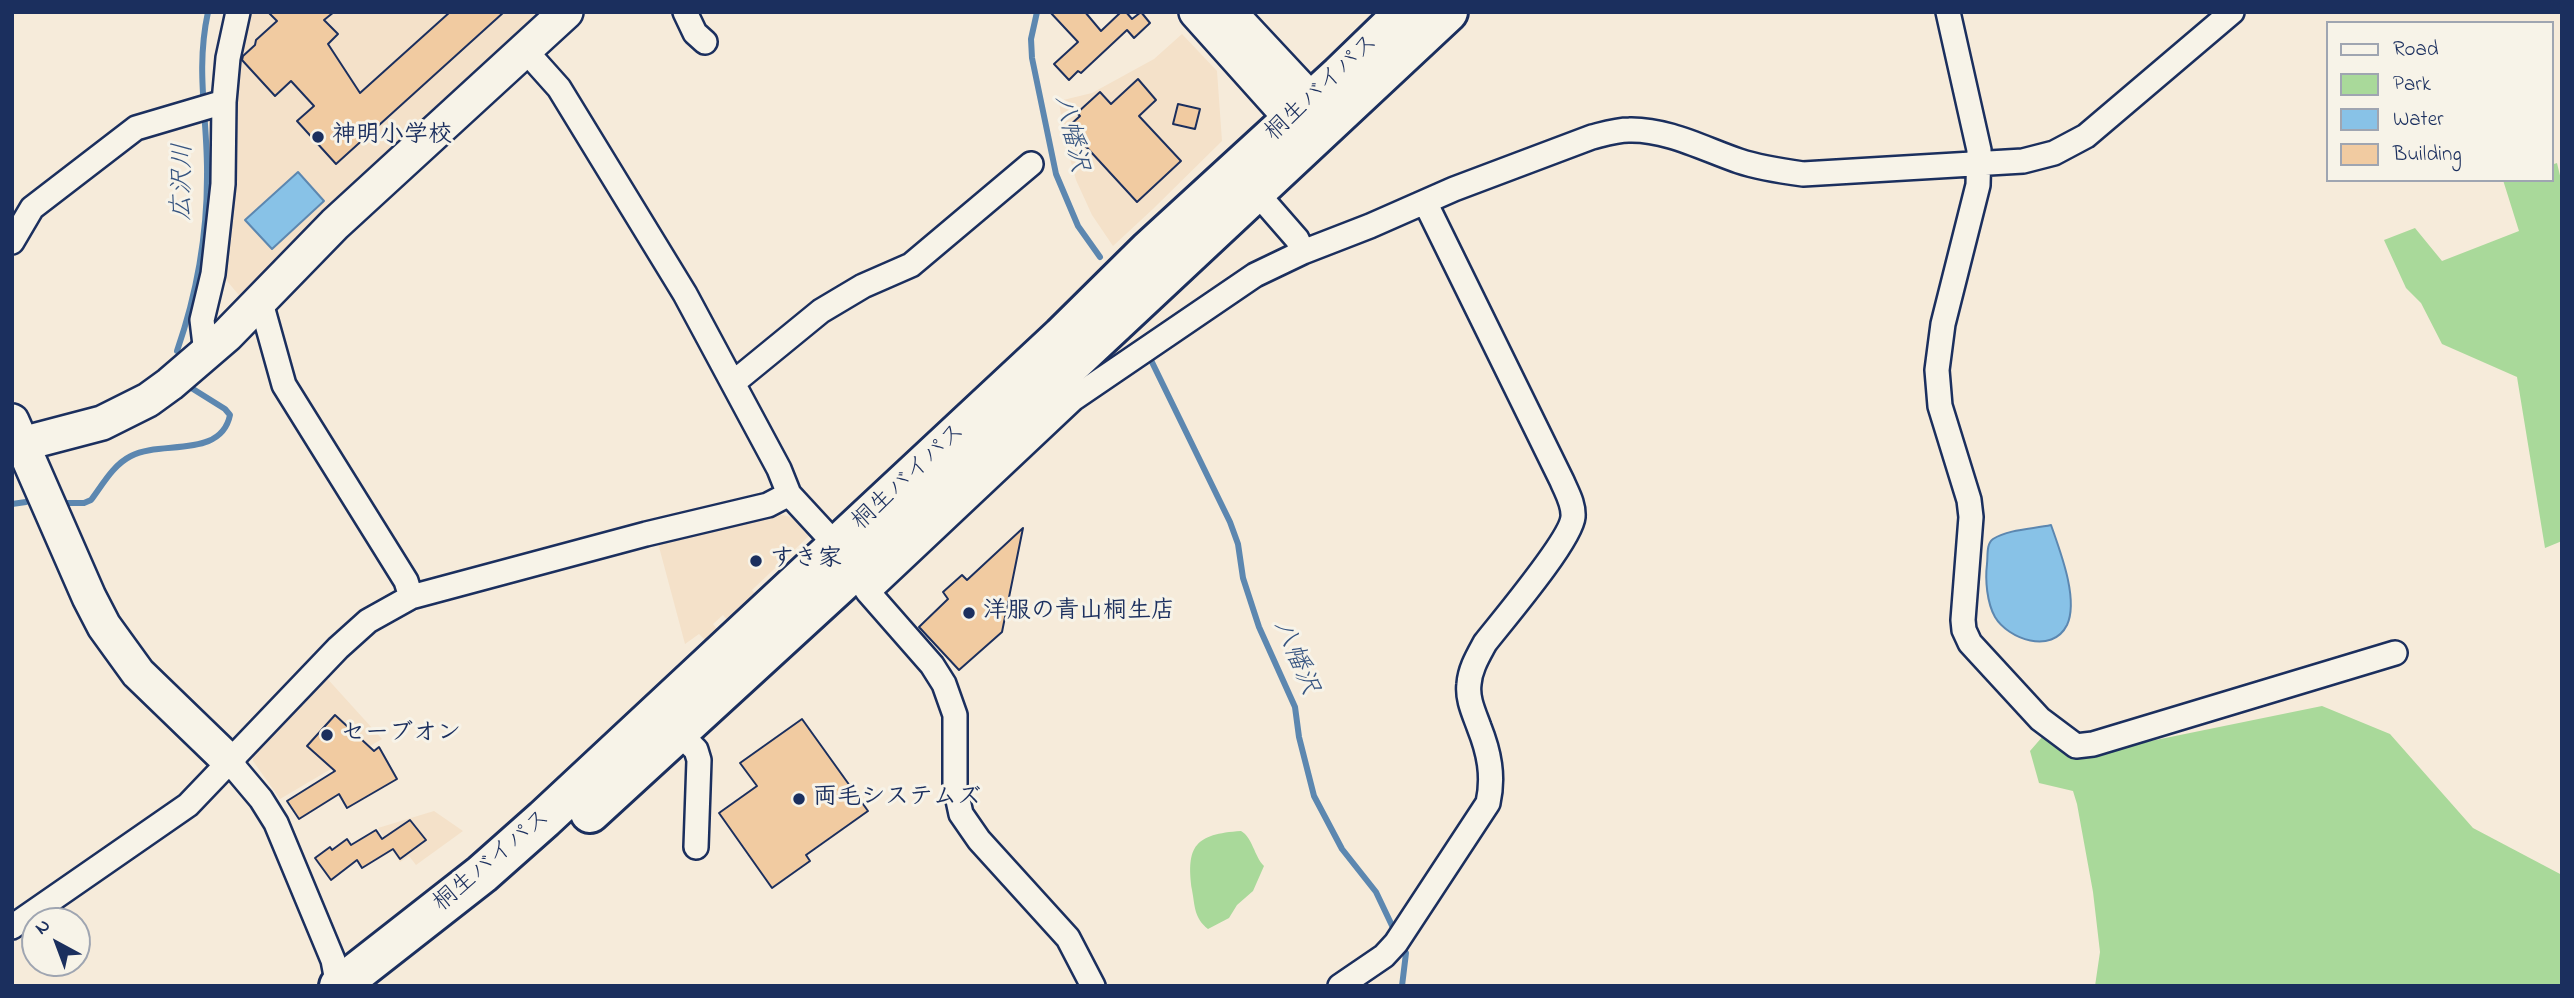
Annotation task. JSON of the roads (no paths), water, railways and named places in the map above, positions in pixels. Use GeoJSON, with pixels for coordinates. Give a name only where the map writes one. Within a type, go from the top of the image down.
{"type":"FeatureCollection","features":[{"type":"Feature","properties":{"kind":"highway","name":"桐生バイパス"},"geometry":{"type":"LineString","coordinates":[[356,981],[491,900],[679,733],[1256,192],[1308,117],[1405,12]]}},
{"type":"Feature","properties":{"kind":"highway","name":"桐生バイパス"},"geometry":{"type":"LineString","coordinates":[[356,981],[544,820],[853,570],[1062,336],[1149,250],[1308,117],[1448,12]]}},
{"type":"Feature","properties":{"kind":"street"},"geometry":{"type":"LineString","coordinates":[[209,351],[205,345],[202,320],[213,274],[223,184],[208,106],[228,58],[238,12]]}},
{"type":"Feature","properties":{"kind":"street"},"geometry":{"type":"LineString","coordinates":[[356,981],[332,960],[276,823],[261,799],[229,761],[145,680],[121,651],[89,597],[17,433],[77,431],[125,413],[170,384],[209,351],[335,224],[566,12]]}},
{"type":"Feature","properties":{"kind":"street"},"geometry":{"type":"LineString","coordinates":[[685,12],[695,33],[705,42]]}},
{"type":"Feature","properties":{"kind":"street"},"geometry":{"type":"LineString","coordinates":[[1196,12],[1308,117]]}},
{"type":"Feature","properties":{"kind":"street"},"geometry":{"type":"LineString","coordinates":[[1229,12],[1308,117]]}},
{"type":"Feature","properties":{"kind":"street"},"geometry":{"type":"LineString","coordinates":[[1948,12],[1979,150],[1978,185],[1943,324],[1937,370],[1940,406],[1972,517],[1963,620],[1970,643],[2040,719],[2076,746],[2092,744],[2395,653]]}},
{"type":"Feature","properties":{"kind":"street"},"geometry":{"type":"LineString","coordinates":[[853,570],[1073,399],[1255,275],[1303,252],[1425,202],[1592,137],[1629,130],[1659,133],[1775,171],[1803,174],[2023,161],[2071,146],[2108,119],[2232,12]]}},
{"type":"Feature","properties":{"kind":"street"},"geometry":{"type":"LineString","coordinates":[[525,50],[559,88],[685,293],[779,468],[789,494],[932,665],[951,700],[955,715],[955,786],[961,814],[979,840],[1068,938],[1093,986]]}},
{"type":"Feature","properties":{"kind":"street"},"geometry":{"type":"LineString","coordinates":[[12,242],[32,208],[136,128],[208,106]]}},
{"type":"Feature","properties":{"kind":"street"},"geometry":{"type":"LineString","coordinates":[[733,383],[821,311],[863,286],[911,265],[1031,164]]}},
{"type":"Feature","properties":{"kind":"street"},"geometry":{"type":"LineString","coordinates":[[1256,192],[1297,239],[1303,252]]}},
{"type":"Feature","properties":{"kind":"street"},"geometry":{"type":"LineString","coordinates":[[1340,986],[1384,956],[1401,936],[1488,803],[1492,783],[1490,763],[1468,685],[1476,659],[1562,544],[1573,519],[1572,504],[1562,481],[1425,202]]}},
{"type":"Feature","properties":{"kind":"street"},"geometry":{"type":"LineString","coordinates":[[260,299],[284,385],[406,581],[411,597]]}},
{"type":"Feature","properties":{"kind":"street"},"geometry":{"type":"LineString","coordinates":[[12,927],[188,805],[338,648],[368,621],[411,597],[768,505],[789,494]]}},
{"type":"Feature","properties":{"kind":"street"},"geometry":{"type":"LineString","coordinates":[[679,733],[696,750],[699,760],[696,847]]}},
{"type":"Feature","properties":{"kind":"water"},"geometry":{"type":"Polygon","coordinates":[[[298,172],[324,201],[272,249],[245,220],[298,172]]]}},
{"type":"Feature","properties":{"kind":"water"},"geometry":{"type":"Polygon","coordinates":[[[2051,525],[2070,589],[2070,614],[2067,625],[2060,634],[2041,641],[2030,640],[2010,632],[2001,625],[1992,611],[1986,570],[1988,547],[1993,539],[2006,533],[2051,525]]]}},
{"type":"Feature","properties":{"kind":"waterway","name":"広沢川"},"geometry":{"type":"LineString","coordinates":[[177,351],[190,309],[203,243],[207,156],[202,55],[208,12]]}},
{"type":"Feature","properties":{"kind":"waterway","name":"八幡沢"},"geometry":{"type":"LineString","coordinates":[[1037,12],[1031,39],[1032,58],[1056,174],[1078,226],[1100,257]]}},
{"type":"Feature","properties":{"kind":"waterway","name":"八幡沢"},"geometry":{"type":"LineString","coordinates":[[1148,354],[1230,522],[1238,544],[1243,578],[1259,627],[1295,707],[1299,737],[1314,796],[1342,849],[1376,892],[1396,934]]}},
{"type":"Feature","properties":{"kind":"waterway","name":"広沢川"},"geometry":{"type":"LineString","coordinates":[[63,503],[84,503],[91,500],[114,470],[131,456],[143,451],[188,446],[215,438],[224,429],[230,415],[225,409],[185,384]]}},
{"type":"Feature","properties":{"kind":"waterway","name":"広沢川"},"geometry":{"type":"LineString","coordinates":[[12,504],[26,502]]}},
{"type":"Feature","properties":{"kind":"waterway","name":"八幡沢"},"geometry":{"type":"LineString","coordinates":[[1401,944],[1406,953],[1402,986]]}},
{"type":"Feature","properties":{"kind":"place","name":"神明小学校"},"geometry":{"type":"Point","coordinates":[318,137]}},
{"type":"Feature","properties":{"kind":"place","name":"すき家"},"geometry":{"type":"Point","coordinates":[756,561]}},
{"type":"Feature","properties":{"kind":"place","name":"洋服の青山桐生店"},"geometry":{"type":"Point","coordinates":[969,613]}},
{"type":"Feature","properties":{"kind":"place","name":"セーブオン"},"geometry":{"type":"Point","coordinates":[327,735]}},
{"type":"Feature","properties":{"kind":"place","name":"両毛システムズ"},"geometry":{"type":"Point","coordinates":[799,799]}}]}
